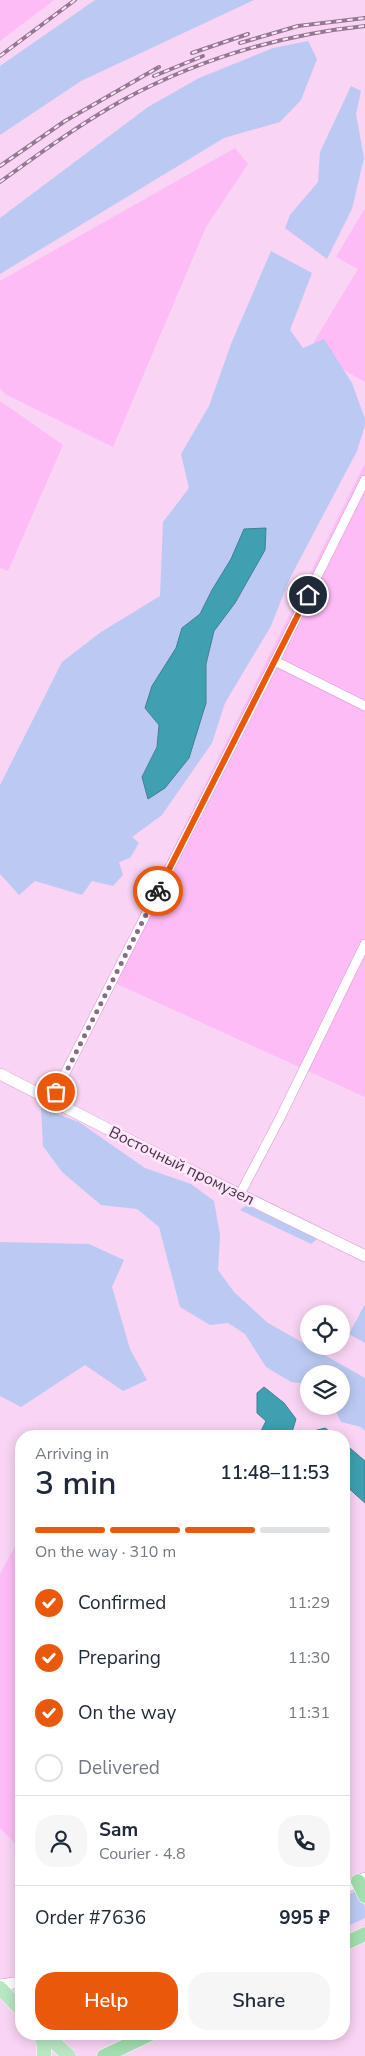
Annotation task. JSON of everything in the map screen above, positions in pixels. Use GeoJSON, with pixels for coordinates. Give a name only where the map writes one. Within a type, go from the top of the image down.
{"type":"FeatureCollection","features":[{"type":"Feature","properties":{"kind":"highway"},"geometry":{"type":"LineString","coordinates":[[362,1880],[365,1896]]}},
{"type":"Feature","properties":{"kind":"highway"},"geometry":{"type":"LineString","coordinates":[[350,1941],[365,1934]]}},
{"type":"Feature","properties":{"kind":"highway"},"geometry":{"type":"LineString","coordinates":[[104,2056],[139,2040]]}},
{"type":"Feature","properties":{"kind":"main road"},"geometry":{"type":"LineString","coordinates":[[0,1986],[15,2003]]}},
{"type":"Feature","properties":{"kind":"main road"},"geometry":{"type":"LineString","coordinates":[[42,2040],[44,2056]]}},
{"type":"Feature","properties":{"kind":"main road"},"geometry":{"type":"LineString","coordinates":[[52,2040],[69,2056]]}},
{"type":"Feature","properties":{"kind":"street"},"geometry":{"type":"LineString","coordinates":[[51,1100],[275,662],[365,480]]}},
{"type":"Feature","properties":{"kind":"street"},"geometry":{"type":"LineString","coordinates":[[275,662],[365,706]]}},
{"type":"Feature","properties":{"kind":"street"},"geometry":{"type":"LineString","coordinates":[[240,1194],[280,1118],[365,944]]}},
{"type":"Feature","properties":{"kind":"street","name":"Восточный промузел"},"geometry":{"type":"LineString","coordinates":[[0,1074],[365,1256]]}},
{"type":"Feature","properties":{"kind":"street"},"geometry":{"type":"LineString","coordinates":[[350,1885],[362,1880]]}},
{"type":"Feature","properties":{"kind":"street"},"geometry":{"type":"LineString","coordinates":[[0,1986],[15,1983]]}},
{"type":"Feature","properties":{"kind":"shaded area"},"geometry":{"type":"Polygon","coordinates":[[[0,0],[54,0],[0,41],[0,0]]]}},
{"type":"Feature","properties":{"kind":"shaded area"},"geometry":{"type":"Polygon","coordinates":[[[95,0],[254,0],[81,81],[0,135],[0,66],[95,0]]]}},
{"type":"Feature","properties":{"kind":"shaded area"},"geometry":{"type":"Polygon","coordinates":[[[308,41],[317,59],[301,100],[280,122],[224,138],[0,274],[0,218],[148,107],[199,78],[273,48],[308,41]]]}},
{"type":"Feature","properties":{"kind":"shaded area"},"geometry":{"type":"Polygon","coordinates":[[[351,86],[361,91],[356,114],[364,158],[352,209],[327,259],[285,228],[290,215],[318,182],[320,152],[351,86]]]}},
{"type":"Feature","properties":{"kind":"shaded area"},"geometry":{"type":"Polygon","coordinates":[[[235,148],[248,164],[206,227],[113,447],[5,394],[0,388],[0,281],[235,148]]]}},
{"type":"Feature","properties":{"kind":"shaded area"},"geometry":{"type":"Polygon","coordinates":[[[365,208],[365,382],[309,350],[358,269],[336,257],[365,208]]]}},
{"type":"Feature","properties":{"kind":"shaded area"},"geometry":{"type":"Polygon","coordinates":[[[271,251],[312,273],[290,330],[303,348],[324,339],[352,383],[365,419],[357,451],[290,578],[271,626],[225,703],[212,743],[162,815],[132,837],[139,843],[130,858],[119,862],[123,875],[113,886],[92,881],[82,895],[35,881],[19,895],[0,874],[0,785],[62,662],[101,632],[160,596],[163,522],[189,488],[181,454],[209,406],[231,344],[271,251]],[[244,529],[231,559],[200,614],[182,628],[176,648],[145,708],[159,725],[157,747],[142,777],[200,718],[206,703],[206,664],[214,631],[235,603],[265,550],[244,529]]]}},
{"type":"Feature","properties":{"kind":"shaded area"},"geometry":{"type":"Polygon","coordinates":[[[0,401],[63,445],[8,571],[0,568],[0,401]]]}},
{"type":"Feature","properties":{"kind":"shaded area"},"geometry":{"type":"Polygon","coordinates":[[[365,463],[365,1097],[108,980],[365,463]]]}},
{"type":"Feature","properties":{"kind":"shaded area"},"geometry":{"type":"Polygon","coordinates":[[[266,528],[265,550],[235,603],[214,631],[206,664],[206,703],[189,758],[165,788],[148,799],[142,777],[157,747],[159,725],[145,708],[152,686],[176,648],[182,628],[200,614],[231,559],[244,529],[266,528]]]}},
{"type":"Feature","properties":{"kind":"shaded area"},"geometry":{"type":"Polygon","coordinates":[[[41,1108],[79,1122],[145,1168],[191,1184],[214,1201],[220,1235],[218,1270],[234,1292],[268,1323],[300,1341],[300,1355],[324,1355],[342,1365],[300,1365],[300,1383],[291,1382],[266,1367],[245,1334],[228,1323],[210,1325],[180,1307],[159,1227],[137,1209],[101,1205],[62,1172],[43,1146],[41,1108]]]}},
{"type":"Feature","properties":{"kind":"shaded area"},"geometry":{"type":"Polygon","coordinates":[[[247,1205],[317,1239],[311,1244],[240,1210],[247,1205]]]}},
{"type":"Feature","properties":{"kind":"shaded area"},"geometry":{"type":"Polygon","coordinates":[[[0,1242],[89,1244],[124,1260],[112,1287],[130,1349],[147,1380],[123,1391],[85,1365],[21,1407],[0,1396],[0,1242]]]}},
{"type":"Feature","properties":{"kind":"shaded area"},"geometry":{"type":"Polygon","coordinates":[[[365,1304],[365,1343],[350,1335],[365,1304]]]}},
{"type":"Feature","properties":{"kind":"shaded area"},"geometry":{"type":"Polygon","coordinates":[[[350,1369],[365,1378],[365,1431],[361,1427],[341,1422],[338,1415],[350,1415],[350,1369]]]}},
{"type":"Feature","properties":{"kind":"shaded area"},"geometry":{"type":"Polygon","coordinates":[[[264,1387],[284,1403],[296,1419],[293,1430],[262,1430],[266,1421],[257,1413],[257,1393],[264,1387]]]}},
{"type":"Feature","properties":{"kind":"shaded area"},"geometry":{"type":"Polygon","coordinates":[[[350,1448],[365,1461],[365,1503],[350,1489],[350,1448]]]}},
{"type":"Feature","properties":{"kind":"shaded area"},"geometry":{"type":"Polygon","coordinates":[[[15,1546],[15,1844],[0,1828],[0,1574],[15,1546]]]}},
{"type":"Feature","properties":{"kind":"shaded area"},"geometry":{"type":"Polygon","coordinates":[[[355,1891],[365,1907],[365,1918],[350,1925],[350,1894],[355,1891]]]}},
{"type":"Feature","properties":{"kind":"railway"},"geometry":{"type":"LineString","coordinates":[[0,56],[75,0]]}},
{"type":"Feature","properties":{"kind":"railway"},"geometry":{"type":"LineString","coordinates":[[240,43],[298,26],[365,18]]}},
{"type":"Feature","properties":{"kind":"railway"},"geometry":{"type":"LineString","coordinates":[[0,182],[60,139],[107,109],[181,72],[241,51],[271,43],[333,30],[365,26]]}},
{"type":"Feature","properties":{"kind":"railway"},"geometry":{"type":"LineString","coordinates":[[192,53],[248,34]]}},
{"type":"Feature","properties":{"kind":"railway"},"geometry":{"type":"LineString","coordinates":[[154,76],[203,56]]}},
{"type":"Feature","properties":{"kind":"railway"},"geometry":{"type":"LineString","coordinates":[[0,166],[65,121],[159,67]]}},
{"type":"Feature","properties":{"kind":"way so far"},"geometry":{"type":"LineString","coordinates":[[56,1092],[158,891]]}},
{"type":"Feature","properties":{"kind":"route"},"geometry":{"type":"LineString","coordinates":[[158,891],[308,595]]}}]}
